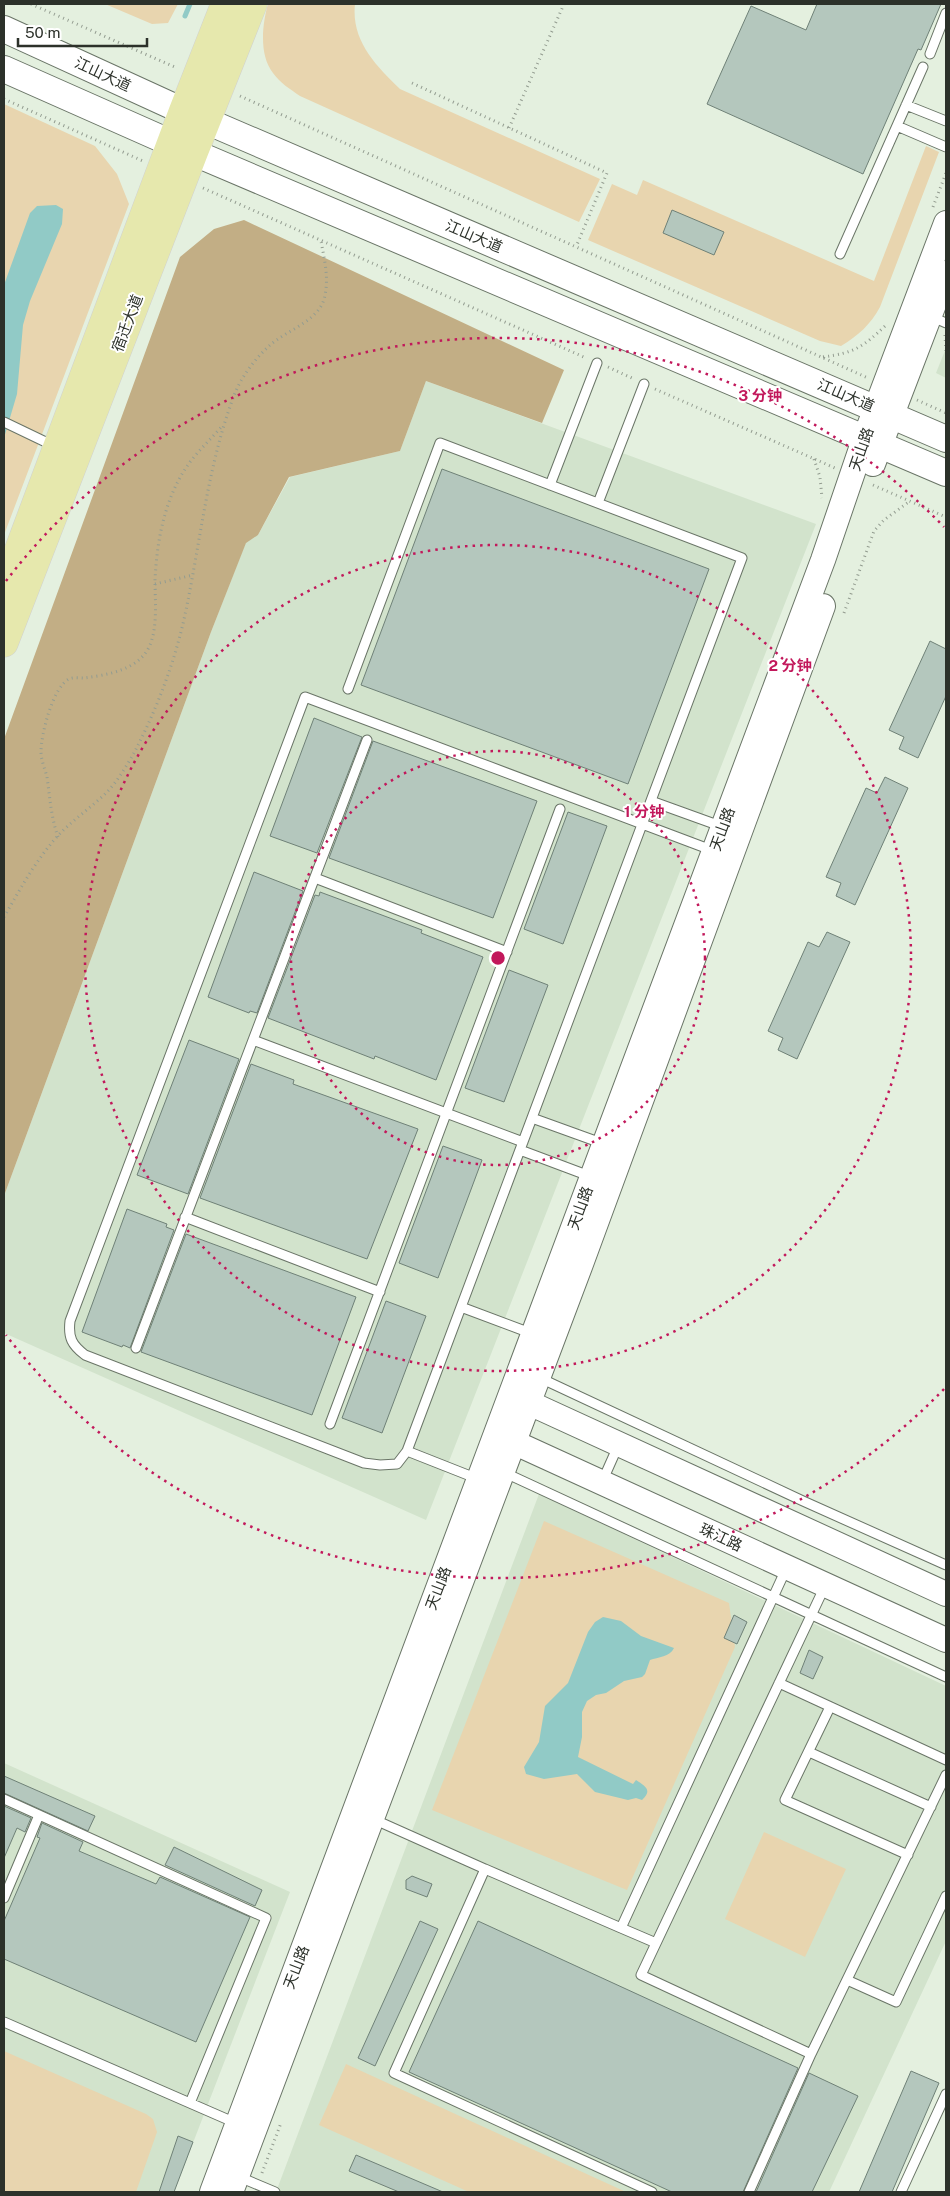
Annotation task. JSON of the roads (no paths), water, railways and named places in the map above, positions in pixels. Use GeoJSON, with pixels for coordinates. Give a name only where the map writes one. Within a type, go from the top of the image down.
{"type":"FeatureCollection","features":[{"type":"Feature","properties":{"kind":"main road","name":"宿迁大道"},"geometry":{"type":"LineString","coordinates":[[4,643],[66,452],[208,82],[226,4]]}},
{"type":"Feature","properties":{"kind":"main road","name":"宿迁大道"},"geometry":{"type":"LineString","coordinates":[[208,82],[253,4]]}},
{"type":"Feature","properties":{"kind":"main road","name":"江山大道"},"geometry":{"type":"LineString","coordinates":[[4,29],[195,116],[888,400],[946,439]]}},
{"type":"Feature","properties":{"kind":"main road","name":"江山大道"},"geometry":{"type":"LineString","coordinates":[[4,69],[873,440],[946,473]]}},
{"type":"Feature","properties":{"kind":"main road","name":"宿迁大道"},"geometry":{"type":"LineString","coordinates":[[4,589],[66,452]]}},
{"type":"Feature","properties":{"kind":"street","name":"天山路"},"geometry":{"type":"LineString","coordinates":[[234,2184],[246,2127],[614,1148],[888,400],[940,216]]}},
{"type":"Feature","properties":{"kind":"street","name":"天山路"},"geometry":{"type":"LineString","coordinates":[[888,400],[941,323],[946,273]]}},
{"type":"Feature","properties":{"kind":"street"},"geometry":{"type":"LineString","coordinates":[[520,1398],[946,1594]]}},
{"type":"Feature","properties":{"kind":"street","name":"珠江路"},"geometry":{"type":"LineString","coordinates":[[505,1438],[946,1640]]}},
{"type":"Feature","properties":{"kind":"street","name":"天山路"},"geometry":{"type":"LineString","coordinates":[[212,2192],[246,2127],[372,1818],[491,1476]]}},
{"type":"Feature","properties":{"kind":"lane"},"geometry":{"type":"LineString","coordinates":[[930,54],[946,13]]}},
{"type":"Feature","properties":{"kind":"lane"},"geometry":{"type":"LineString","coordinates":[[840,254],[923,67]]}},
{"type":"Feature","properties":{"kind":"lane"},"geometry":{"type":"LineString","coordinates":[[906,105],[946,121]]}},
{"type":"Feature","properties":{"kind":"lane"},"geometry":{"type":"LineString","coordinates":[[896,126],[946,147]]}},
{"type":"Feature","properties":{"kind":"lane"},"geometry":{"type":"LineString","coordinates":[[550,485],[597,363]]}},
{"type":"Feature","properties":{"kind":"lane"},"geometry":{"type":"LineString","coordinates":[[598,503],[644,384]]}},
{"type":"Feature","properties":{"kind":"lane"},"geometry":{"type":"LineString","coordinates":[[4,422],[66,452]]}},
{"type":"Feature","properties":{"kind":"lane"},"geometry":{"type":"LineString","coordinates":[[348,689],[440,443],[742,558],[650,801],[642,824],[407,1451],[397,1464],[380,1465],[364,1463],[86,1355],[73,1346],[68,1336],[74,1312],[305,697],[642,824],[722,854]]}},
{"type":"Feature","properties":{"kind":"lane"},"geometry":{"type":"LineString","coordinates":[[136,1348],[367,740]]}},
{"type":"Feature","properties":{"kind":"lane"},"geometry":{"type":"LineString","coordinates":[[650,801],[731,830]]}},
{"type":"Feature","properties":{"kind":"lane"},"geometry":{"type":"LineString","coordinates":[[330,1424],[560,809]]}},
{"type":"Feature","properties":{"kind":"lane"},"geometry":{"type":"LineString","coordinates":[[315,878],[507,952]]}},
{"type":"Feature","properties":{"kind":"lane"},"geometry":{"type":"LineString","coordinates":[[253,1040],[446,1113],[601,1181]]}},
{"type":"Feature","properties":{"kind":"lane"},"geometry":{"type":"LineString","coordinates":[[532,1118],[614,1148]]}},
{"type":"Feature","properties":{"kind":"lane"},"geometry":{"type":"LineString","coordinates":[[186,1218],[380,1292]]}},
{"type":"Feature","properties":{"kind":"lane"},"geometry":{"type":"LineString","coordinates":[[461,1307],[543,1338]]}},
{"type":"Feature","properties":{"kind":"lane"},"geometry":{"type":"LineString","coordinates":[[529,1373],[946,1566]]}},
{"type":"Feature","properties":{"kind":"lane"},"geometry":{"type":"LineString","coordinates":[[602,1482],[619,1444]]}},
{"type":"Feature","properties":{"kind":"lane"},"geometry":{"type":"LineString","coordinates":[[407,1451],[491,1476],[773,1597],[946,1677]]}},
{"type":"Feature","properties":{"kind":"lane"},"geometry":{"type":"LineString","coordinates":[[621,1928],[787,1567]]}},
{"type":"Feature","properties":{"kind":"lane"},"geometry":{"type":"LineString","coordinates":[[812,2054],[641,1975],[825,1585]]}},
{"type":"Feature","properties":{"kind":"lane"},"geometry":{"type":"LineString","coordinates":[[779,1683],[946,1760]]}},
{"type":"Feature","properties":{"kind":"lane"},"geometry":{"type":"LineString","coordinates":[[830,1706],[786,1800],[908,1855]]}},
{"type":"Feature","properties":{"kind":"lane"},"geometry":{"type":"LineString","coordinates":[[808,1752],[931,1807]]}},
{"type":"Feature","properties":{"kind":"lane"},"geometry":{"type":"LineString","coordinates":[[748,2192],[946,1774]]}},
{"type":"Feature","properties":{"kind":"lane"},"geometry":{"type":"LineString","coordinates":[[4,1799],[266,1918],[190,2102]]}},
{"type":"Feature","properties":{"kind":"lane"},"geometry":{"type":"LineString","coordinates":[[4,1898],[39,1815]]}},
{"type":"Feature","properties":{"kind":"lane"},"geometry":{"type":"LineString","coordinates":[[372,1818],[656,1943]]}},
{"type":"Feature","properties":{"kind":"lane"},"geometry":{"type":"LineString","coordinates":[[485,1869],[394,2074],[652,2192]]}},
{"type":"Feature","properties":{"kind":"lane"},"geometry":{"type":"LineString","coordinates":[[847,1980],[896,2002],[946,1896]]}},
{"type":"Feature","properties":{"kind":"lane"},"geometry":{"type":"LineString","coordinates":[[4,2022],[246,2127]]}},
{"type":"Feature","properties":{"kind":"lane"},"geometry":{"type":"LineString","coordinates":[[901,2192],[945,2099]]}},
{"type":"Feature","properties":{"kind":"lane"},"geometry":{"type":"LineString","coordinates":[[234,2184],[275,2192]]}},
{"type":"Feature","properties":{"kind":"water"},"geometry":{"type":"Polygon","coordinates":[[[56,205],[63,209],[62,224],[30,301],[23,325],[17,394],[4,438],[4,285],[30,213],[37,206],[56,205]]]}},
{"type":"Feature","properties":{"kind":"water"},"geometry":{"type":"Polygon","coordinates":[[[603,1617],[621,1621],[641,1636],[674,1648],[667,1655],[650,1660],[642,1677],[624,1681],[606,1693],[596,1695],[587,1701],[582,1712],[582,1737],[578,1757],[633,1784],[636,1780],[645,1786],[647,1794],[642,1800],[636,1798],[628,1800],[595,1792],[577,1774],[544,1779],[526,1774],[524,1767],[539,1742],[545,1706],[568,1683],[588,1632],[595,1622],[603,1617]]]}},
{"type":"Feature","properties":{"kind":"waterway"},"geometry":{"type":"LineString","coordinates":[[185,16],[190,4]]}}]}
